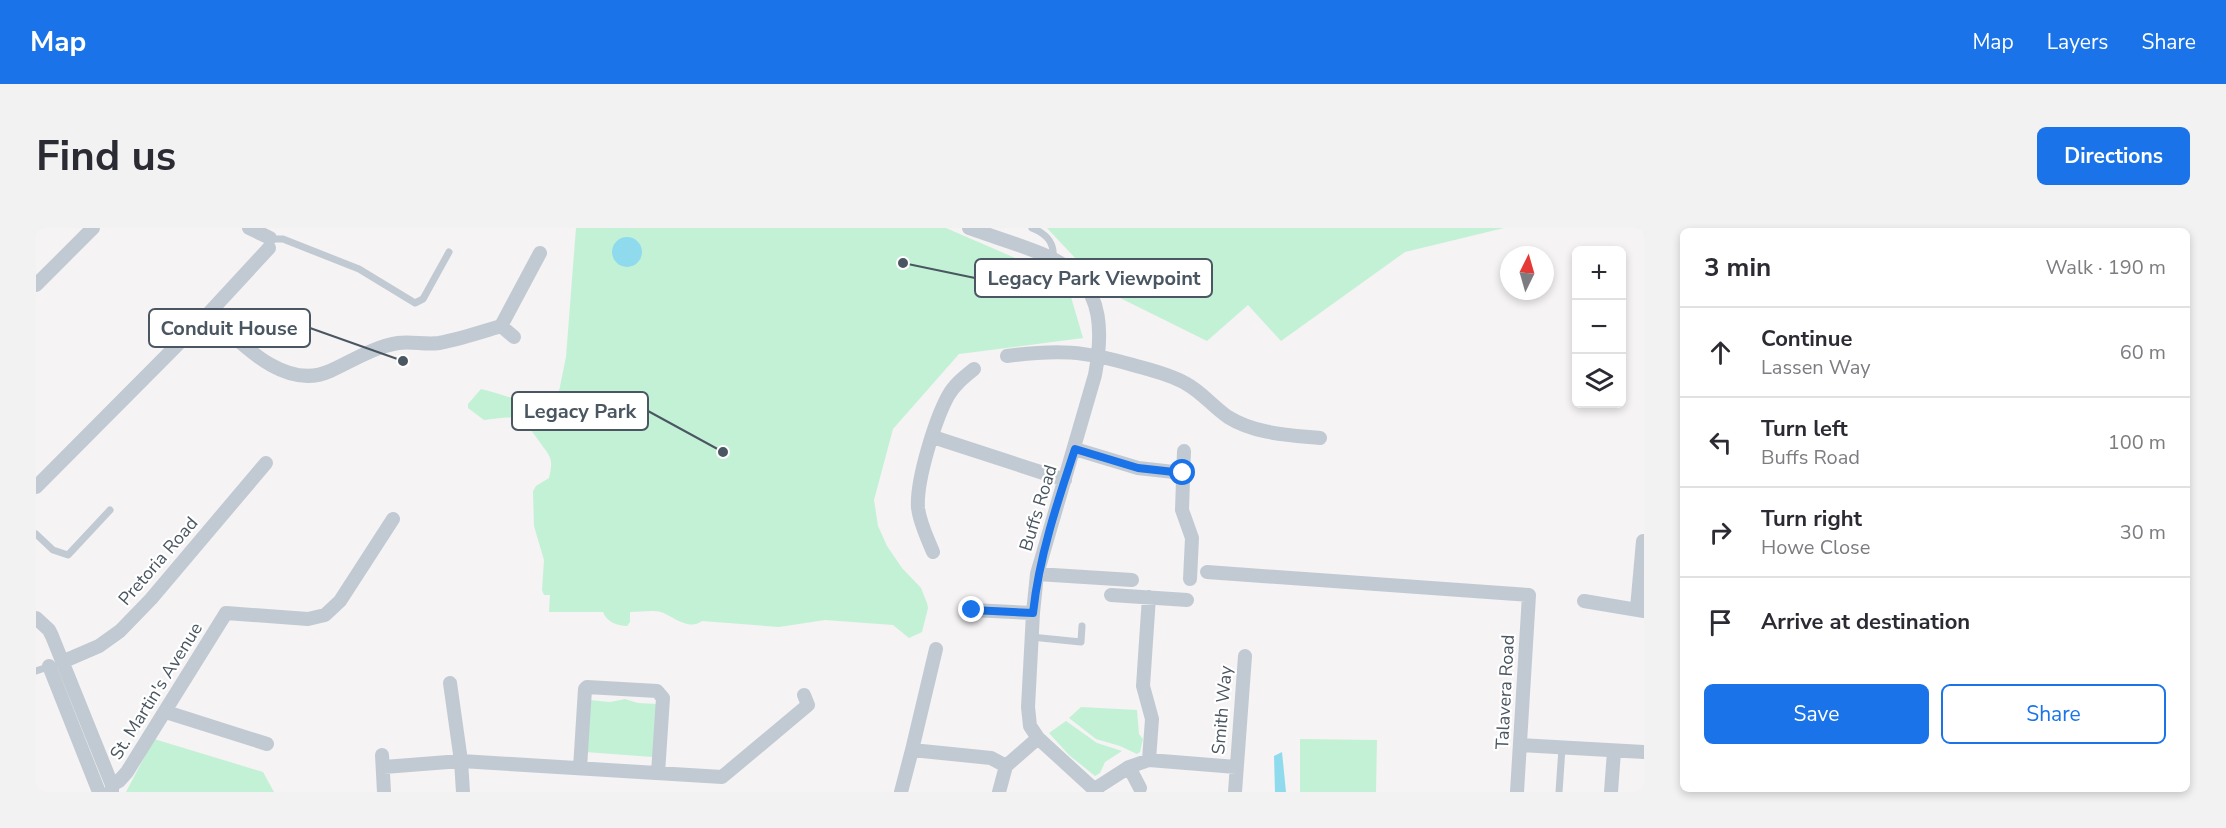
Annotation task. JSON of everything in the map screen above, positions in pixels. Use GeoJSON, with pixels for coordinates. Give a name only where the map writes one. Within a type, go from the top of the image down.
{"type":"FeatureCollection","features":[{"type":"Feature","properties":{"kind":"street"},"geometry":{"type":"LineString","coordinates":[[36,285],[93,228]]}},
{"type":"Feature","properties":{"kind":"street"},"geometry":{"type":"LineString","coordinates":[[36,487],[209,313],[266,237],[249,228]]}},
{"type":"Feature","properties":{"kind":"street"},"geometry":{"type":"LineString","coordinates":[[969,228],[1053,259]]}},
{"type":"Feature","properties":{"kind":"street"},"geometry":{"type":"LineString","coordinates":[[209,313],[255,355],[286,372],[305,376],[328,372],[369,352],[398,343],[438,343],[501,326],[540,253]]}},
{"type":"Feature","properties":{"kind":"street","name":"Buffs Road"},"geometry":{"type":"LineString","coordinates":[[1053,259],[1082,279],[1094,301],[1100,317],[1099,355],[1075,449],[1037,574],[1031,637],[1028,717],[1030,726],[1038,738],[1096,791]]}},
{"type":"Feature","properties":{"kind":"street"},"geometry":{"type":"LineString","coordinates":[[501,326],[514,337]]}},
{"type":"Feature","properties":{"kind":"street"},"geometry":{"type":"LineString","coordinates":[[1007,356],[1053,351],[1099,355],[1184,382],[1201,392],[1226,416],[1249,426],[1283,435],[1320,438]]}},
{"type":"Feature","properties":{"kind":"street"},"geometry":{"type":"LineString","coordinates":[[933,552],[924,531],[918,506],[923,466],[948,396],[956,385],[974,369]]}},
{"type":"Feature","properties":{"kind":"street"},"geometry":{"type":"LineString","coordinates":[[933,437],[1065,480]]}},
{"type":"Feature","properties":{"kind":"street"},"geometry":{"type":"LineString","coordinates":[[1075,449],[1138,468],[1183,473]]}},
{"type":"Feature","properties":{"kind":"street"},"geometry":{"type":"LineString","coordinates":[[1184,451],[1182,510],[1192,538],[1190,579]]}},
{"type":"Feature","properties":{"kind":"street","name":"Pretoria Road"},"geometry":{"type":"LineString","coordinates":[[49,666],[99,646],[120,631],[151,599],[266,463]]}},
{"type":"Feature","properties":{"kind":"street","name":"St. Martin's Avenue"},"geometry":{"type":"LineString","coordinates":[[112,788],[123,778],[166,712],[226,613],[308,619],[325,615],[336,607],[384,547],[393,519]]}},
{"type":"Feature","properties":{"kind":"street"},"geometry":{"type":"LineString","coordinates":[[1584,601],[1641,609],[1643,546]]}},
{"type":"Feature","properties":{"kind":"street","name":"Talavera Road"},"geometry":{"type":"LineString","coordinates":[[1207,572],[1529,595],[1517,792]]}},
{"type":"Feature","properties":{"kind":"street"},"geometry":{"type":"LineString","coordinates":[[1037,574],[1132,580]]}},
{"type":"Feature","properties":{"kind":"street"},"geometry":{"type":"LineString","coordinates":[[1112,595],[1187,600]]}},
{"type":"Feature","properties":{"kind":"street"},"geometry":{"type":"LineString","coordinates":[[1149,597],[1143,686],[1152,719],[1149,760]]}},
{"type":"Feature","properties":{"kind":"street"},"geometry":{"type":"LineString","coordinates":[[972,610],[1033,613]]}},
{"type":"Feature","properties":{"kind":"street"},"geometry":{"type":"LineString","coordinates":[[36,618],[49,630],[49,666],[99,792]]}},
{"type":"Feature","properties":{"kind":"street"},"geometry":{"type":"LineString","coordinates":[[902,792],[936,649]]}},
{"type":"Feature","properties":{"kind":"street","name":"Smith Way"},"geometry":{"type":"LineString","coordinates":[[1235,792],[1245,656]]}},
{"type":"Feature","properties":{"kind":"street"},"geometry":{"type":"LineString","coordinates":[[49,666],[112,788]]}},
{"type":"Feature","properties":{"kind":"street"},"geometry":{"type":"LineString","coordinates":[[580,768],[585,689],[588,687],[657,691],[663,698],[658,773]]}},
{"type":"Feature","properties":{"kind":"street"},"geometry":{"type":"LineString","coordinates":[[452,692],[463,792]]}},
{"type":"Feature","properties":{"kind":"street"},"geometry":{"type":"LineString","coordinates":[[384,792],[383,761],[461,761],[722,777],[808,705],[804,695]]}},
{"type":"Feature","properties":{"kind":"street"},"geometry":{"type":"LineString","coordinates":[[166,712],[236,729],[267,744]]}},
{"type":"Feature","properties":{"kind":"street"},"geometry":{"type":"LineString","coordinates":[[999,792],[1006,766],[1038,738]]}},
{"type":"Feature","properties":{"kind":"street"},"geometry":{"type":"LineString","coordinates":[[1520,746],[1644,752]]}},
{"type":"Feature","properties":{"kind":"street"},"geometry":{"type":"LineString","coordinates":[[912,750],[991,758],[1006,766]]}},
{"type":"Feature","properties":{"kind":"street"},"geometry":{"type":"LineString","coordinates":[[1611,792],[1614,751]]}},
{"type":"Feature","properties":{"kind":"street","name":"Smith Way"},"geometry":{"type":"LineString","coordinates":[[1096,791],[1129,767],[1149,760],[1236,767]]}},
{"type":"Feature","properties":{"kind":"street"},"geometry":{"type":"LineString","coordinates":[[1129,767],[1141,790]]}},
{"type":"Feature","properties":{"kind":"street"},"geometry":{"type":"LineString","coordinates":[[722,777],[723,792]]}},
{"type":"Feature","properties":{"kind":"lane"},"geometry":{"type":"LineString","coordinates":[[1032,228],[1044,233],[1054,250],[1053,259]]}},
{"type":"Feature","properties":{"kind":"lane"},"geometry":{"type":"LineString","coordinates":[[266,237],[283,239],[367,273],[392,291],[415,303],[423,299],[449,252]]}},
{"type":"Feature","properties":{"kind":"lane"},"geometry":{"type":"LineString","coordinates":[[36,534],[53,550],[68,555],[110,510]]}},
{"type":"Feature","properties":{"kind":"lane"},"geometry":{"type":"LineString","coordinates":[[1031,637],[1081,642],[1082,626]]}},
{"type":"Feature","properties":{"kind":"lane"},"geometry":{"type":"LineString","coordinates":[[1559,792],[1562,748]]}},
{"type":"Feature","properties":{"kind":"green space"},"geometry":{"type":"Polygon","coordinates":[[[576,228],[946,228],[1066,280],[1083,338],[959,354],[893,429],[874,500],[878,526],[887,546],[902,568],[921,588],[927,603],[928,608],[922,632],[909,638],[893,625],[825,620],[779,627],[702,621],[692,625],[654,611],[630,612],[630,622],[627,626],[612,622],[603,612],[549,612],[550,595],[544,595],[542,590],[544,560],[534,526],[533,491],[536,486],[549,478],[550,458],[522,421],[516,418],[484,420],[468,408],[468,404],[481,389],[530,402],[550,400],[558,396],[566,357],[576,228]]]}},
{"type":"Feature","properties":{"kind":"green space"},"geometry":{"type":"Polygon","coordinates":[[[1047,228],[1504,228],[1405,252],[1281,341],[1248,305],[1207,341],[1106,291],[1047,228]]]}},
{"type":"Feature","properties":{"kind":"green space"},"geometry":{"type":"Polygon","coordinates":[[[625,699],[638,703],[657,704],[653,757],[585,752],[590,700],[610,702],[625,699]]]}},
{"type":"Feature","properties":{"kind":"green space"},"geometry":{"type":"Polygon","coordinates":[[[1081,707],[1137,710],[1139,734],[1143,739],[1140,752],[1137,754],[1096,739],[1069,718],[1081,707]]]}},
{"type":"Feature","properties":{"kind":"green space"},"geometry":{"type":"Polygon","coordinates":[[[1066,721],[1097,743],[1122,751],[1105,762],[1100,773],[1095,776],[1069,755],[1049,733],[1066,721]]]}},
{"type":"Feature","properties":{"kind":"green space"},"geometry":{"type":"Polygon","coordinates":[[[154,739],[263,772],[274,792],[126,792],[154,739]]]}},
{"type":"Feature","properties":{"kind":"green space"},"geometry":{"type":"Polygon","coordinates":[[[1300,739],[1377,740],[1376,792],[1300,792],[1300,739]]]}},
{"type":"Feature","properties":{"kind":"water"},"geometry":{"type":"Polygon","coordinates":[[[627,237],[638,241],[642,252],[638,263],[627,267],[616,263],[612,252],[616,241],[627,237]]]}},
{"type":"Feature","properties":{"kind":"water"},"geometry":{"type":"Polygon","coordinates":[[[1282,752],[1286,792],[1275,792],[1274,756],[1282,752]]]}},
{"type":"Feature","properties":{"kind":"place","name":"Legacy Park Viewpoint"},"geometry":{"type":"Point","coordinates":[903,263]}},
{"type":"Feature","properties":{"kind":"place","name":"Conduit House"},"geometry":{"type":"Point","coordinates":[403,361]}},
{"type":"Feature","properties":{"kind":"place","name":"Legacy Park"},"geometry":{"type":"Point","coordinates":[723,452]}},
{"type":"Feature","properties":{"kind":"route"},"geometry":{"type":"LineString","coordinates":[[972,610],[1033,613],[1036,581],[1042,555],[1075,449],[1138,468],[1183,473]]}}]}
